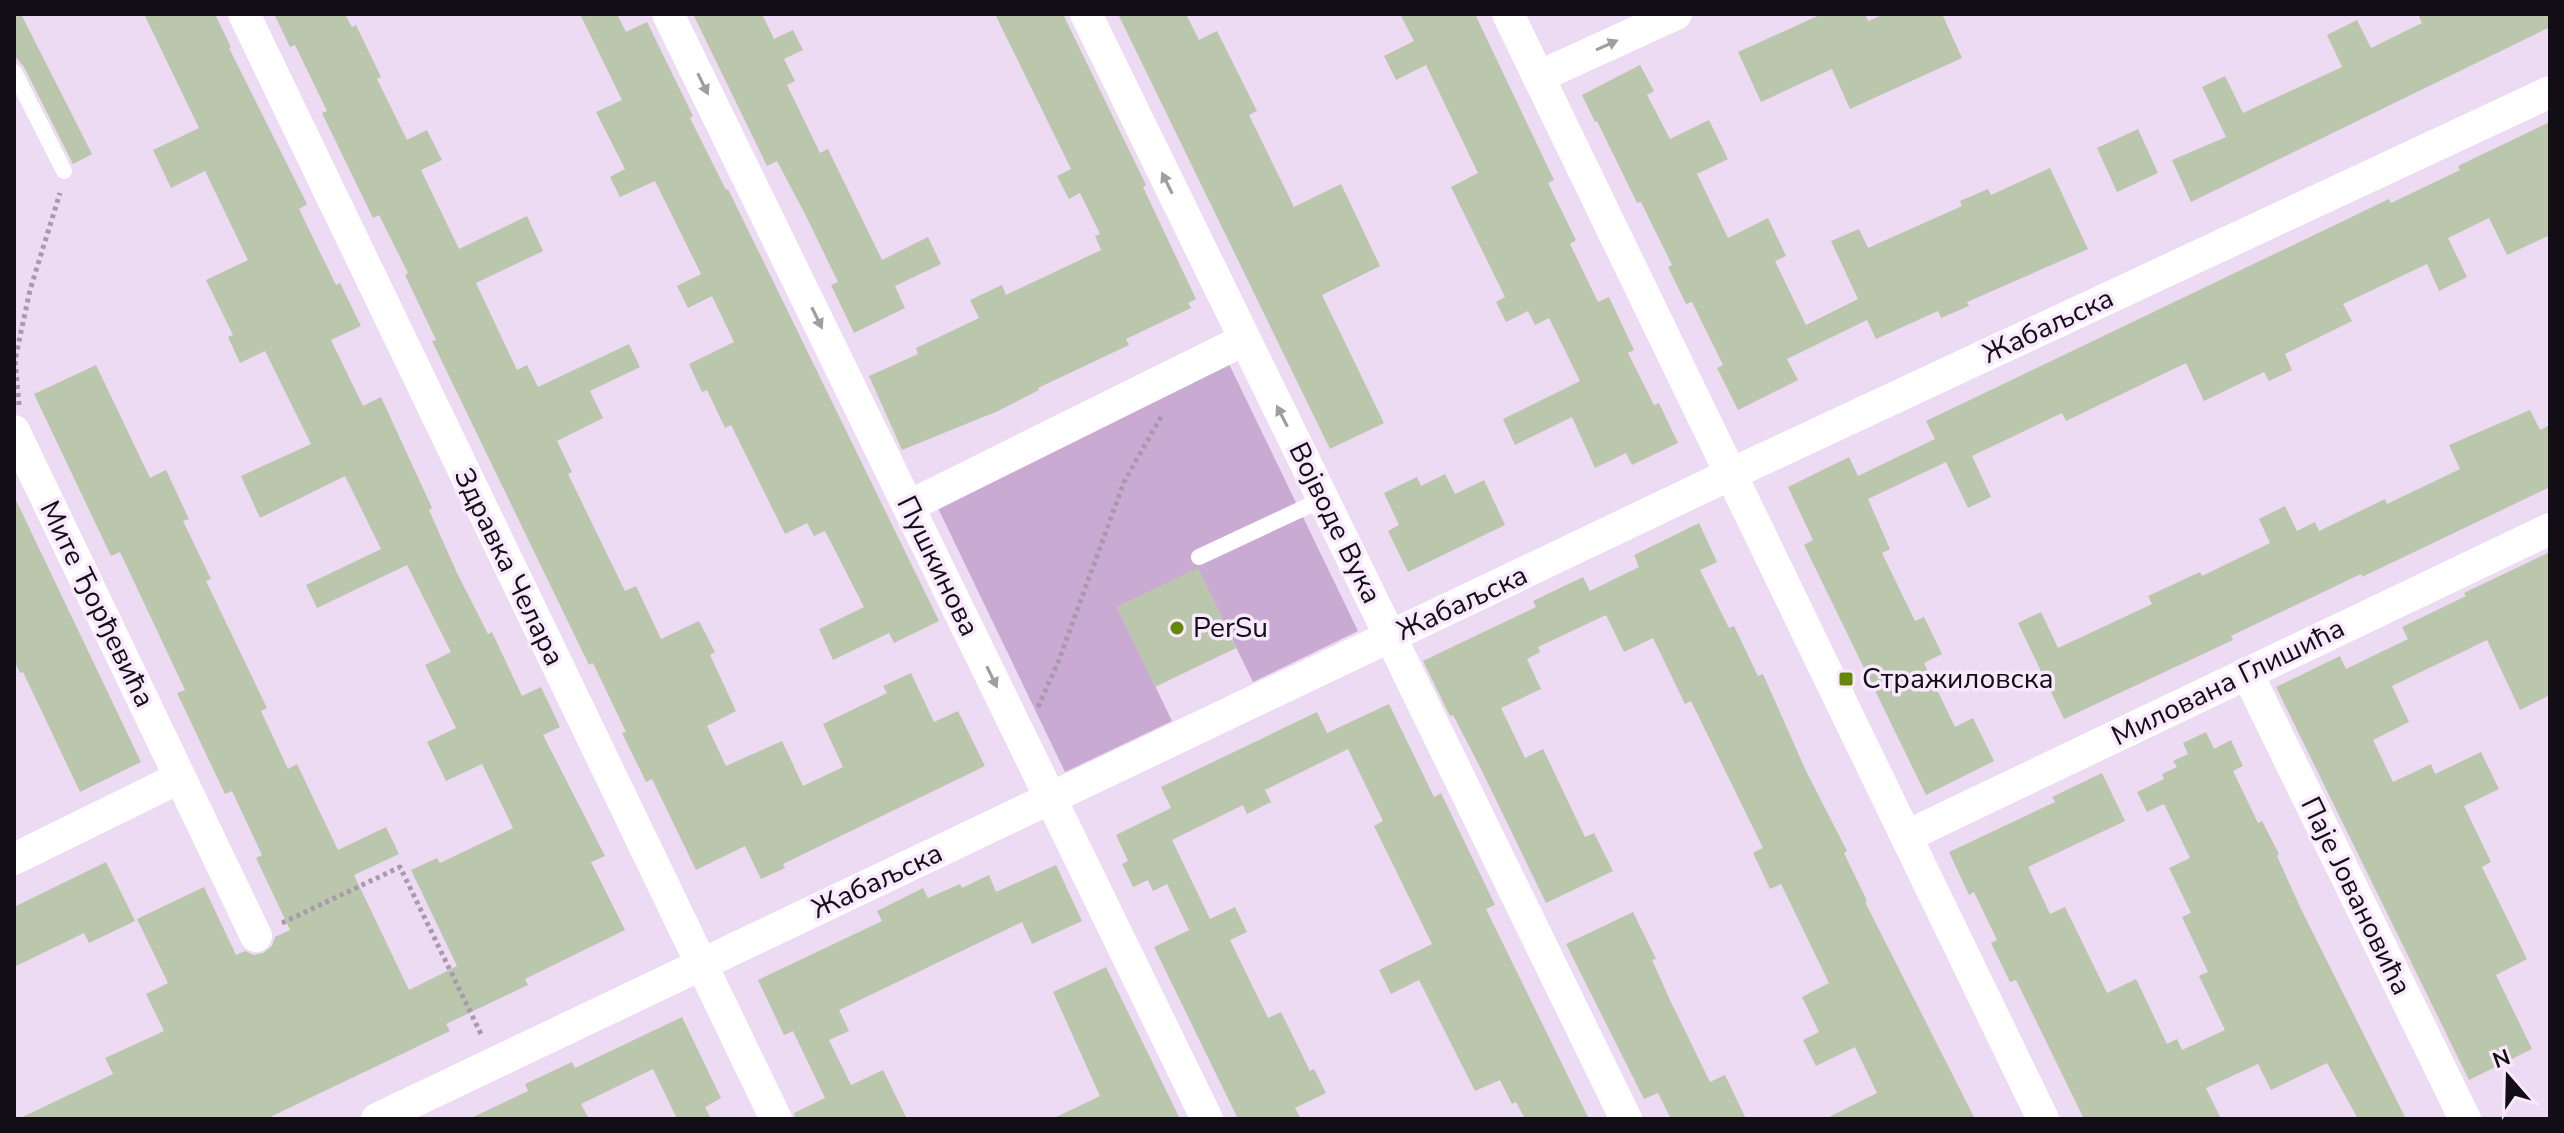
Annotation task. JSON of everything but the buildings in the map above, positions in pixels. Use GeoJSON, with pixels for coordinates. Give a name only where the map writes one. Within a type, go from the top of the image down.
{"type":"FeatureCollection","features":[{"type":"Feature","properties":{"kind":"street","name":"Здравка Челара"},"geometry":{"type":"LineString","coordinates":[[244,14],[776,1119]]}},
{"type":"Feature","properties":{"kind":"street","name":"Пушкинова"},"geometry":{"type":"LineString","coordinates":[[668,14],[1207,1119]]}},
{"type":"Feature","properties":{"kind":"street","name":"Војводе Вука"},"geometry":{"type":"LineString","coordinates":[[1086,14],[1626,1119]]}},
{"type":"Feature","properties":{"kind":"street"},"geometry":{"type":"LineString","coordinates":[[1508,14],[2043,1119]]}},
{"type":"Feature","properties":{"kind":"street"},"geometry":{"type":"LineString","coordinates":[[1538,77],[1676,14]]}},
{"type":"Feature","properties":{"kind":"street","name":"Жабаљска"},"geometry":{"type":"LineString","coordinates":[[377,1119],[1731,474],[2550,92]]}},
{"type":"Feature","properties":{"kind":"street"},"geometry":{"type":"LineString","coordinates":[[909,506],[1244,340]]}},
{"type":"Feature","properties":{"kind":"street","name":"Мите Ђорђевића"},"geometry":{"type":"LineString","coordinates":[[16,434],[256,936]]}},
{"type":"Feature","properties":{"kind":"street","name":"Милована Глишића"},"geometry":{"type":"LineString","coordinates":[[1907,836],[2550,529]]}},
{"type":"Feature","properties":{"kind":"street","name":"Паје Јовановића"},"geometry":{"type":"LineString","coordinates":[[2247,673],[2465,1119]]}},
{"type":"Feature","properties":{"kind":"street"},"geometry":{"type":"LineString","coordinates":[[14,859],[179,778]]}},
{"type":"Feature","properties":{"kind":"lane"},"geometry":{"type":"LineString","coordinates":[[14,72],[64,171]]}},
{"type":"Feature","properties":{"kind":"lane"},"geometry":{"type":"LineString","coordinates":[[1199,557],[1323,499]]}},
{"type":"Feature","properties":{"kind":"path"},"geometry":{"type":"LineString","coordinates":[[16,434],[19,398],[15,360],[30,290],[56,210],[64,171]]}},
{"type":"Feature","properties":{"kind":"path"},"geometry":{"type":"LineString","coordinates":[[1026,748],[1031,721],[1059,660],[1124,482],[1187,368]]}},
{"type":"Feature","properties":{"kind":"path"},"geometry":{"type":"LineString","coordinates":[[256,936],[400,867],[494,1062]]}},
{"type":"Feature","properties":{"kind":"shaded area"},"geometry":{"type":"Polygon","coordinates":[[[1229,364],[1358,631],[1253,682],[1198,569],[1117,607],[1172,721],[1065,772],[937,506],[1229,364]]]}},
{"type":"Feature","properties":{"kind":"place","name":"PerSu"},"geometry":{"type":"Point","coordinates":[1177,628]}},
{"type":"Feature","properties":{"kind":"place","name":"Стражиловска"},"geometry":{"type":"Point","coordinates":[1846,679]}}]}
